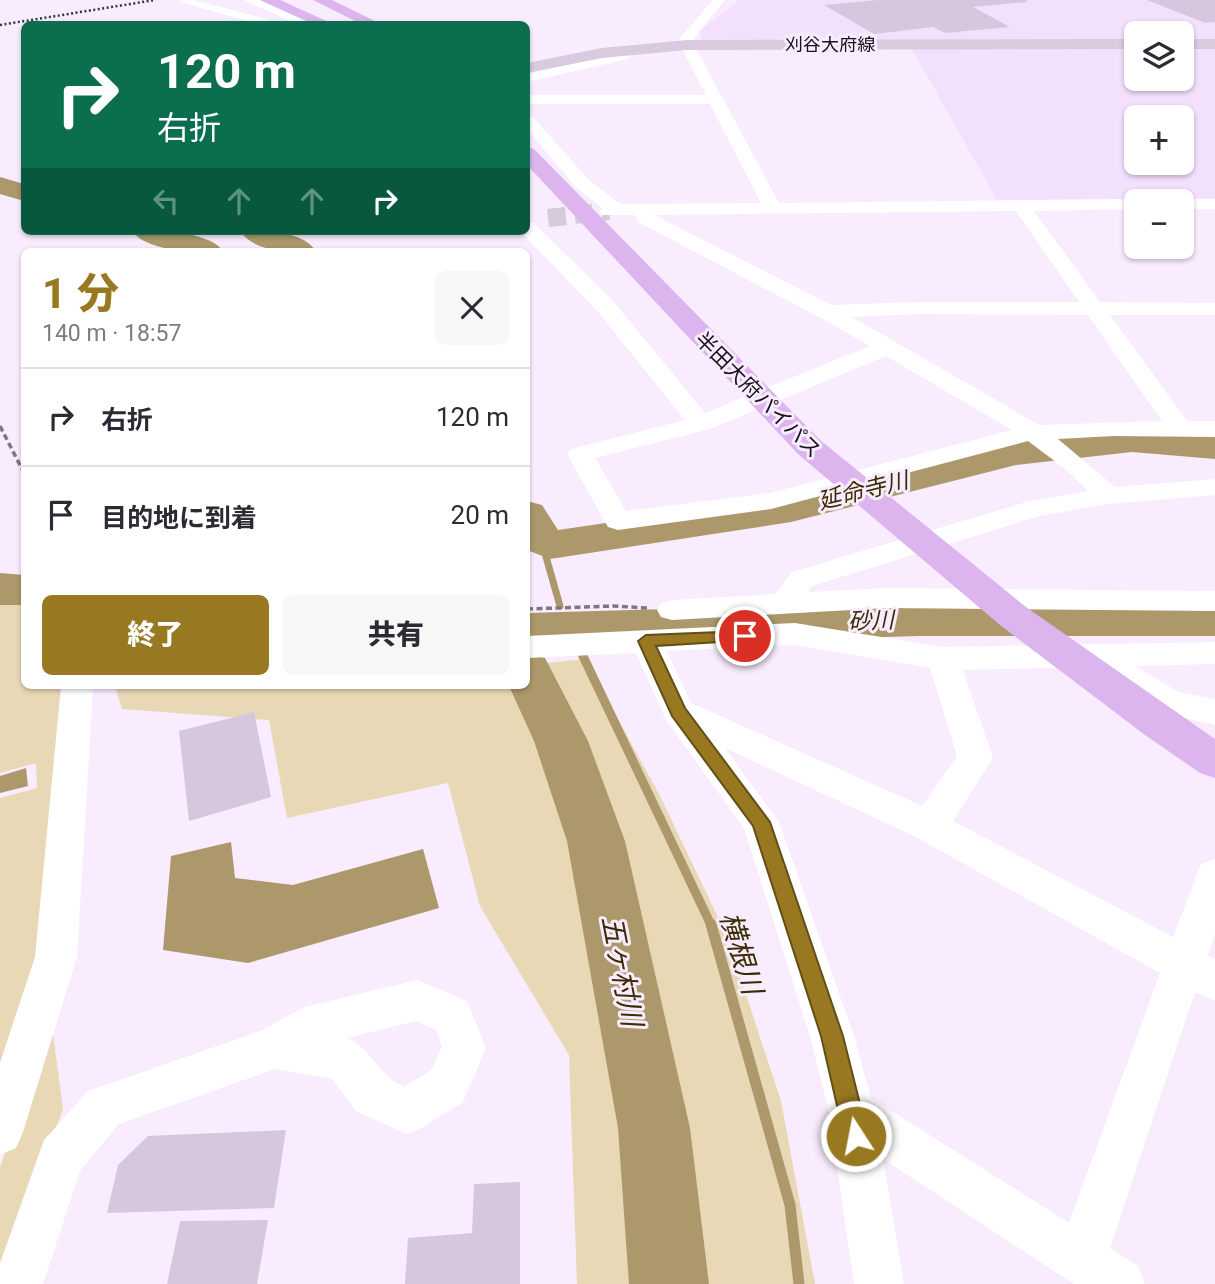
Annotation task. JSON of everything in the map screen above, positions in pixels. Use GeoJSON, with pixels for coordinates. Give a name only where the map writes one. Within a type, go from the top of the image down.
{"type":"FeatureCollection","features":[{"type":"Feature","properties":{"kind":"highway"},"geometry":{"type":"LineString","coordinates":[[267,0],[318,21]]}},
{"type":"Feature","properties":{"kind":"highway"},"geometry":{"type":"LineString","coordinates":[[303,0],[348,21]]}},
{"type":"Feature","properties":{"kind":"highway"},"geometry":{"type":"LineString","coordinates":[[320,0],[366,21]]}},
{"type":"Feature","properties":{"kind":"highway"},"geometry":{"type":"LineString","coordinates":[[530,138],[633,248],[754,391]]}},
{"type":"Feature","properties":{"kind":"highway","name":"半田大府パイパス"},"geometry":{"type":"LineString","coordinates":[[530,156],[809,447],[1013,617],[1215,761]]}},
{"type":"Feature","properties":{"kind":"highway"},"geometry":{"type":"LineString","coordinates":[[530,190],[754,391]]}},
{"type":"Feature","properties":{"kind":"main road","name":"刈谷大府線"},"geometry":{"type":"LineString","coordinates":[[530,67],[627,50],[687,45],[1124,44]]}},
{"type":"Feature","properties":{"kind":"main road"},"geometry":{"type":"LineString","coordinates":[[1194,44],[1215,44]]}},
{"type":"Feature","properties":{"kind":"street"},"geometry":{"type":"LineString","coordinates":[[250,0],[299,21]]}},
{"type":"Feature","properties":{"kind":"street"},"geometry":{"type":"LineString","coordinates":[[719,0],[687,38],[687,45],[772,206]]}},
{"type":"Feature","properties":{"kind":"street"},"geometry":{"type":"LineString","coordinates":[[184,1],[257,21]]}},
{"type":"Feature","properties":{"kind":"street"},"geometry":{"type":"LineString","coordinates":[[530,77],[623,56],[627,50]]}},
{"type":"Feature","properties":{"kind":"street"},"geometry":{"type":"LineString","coordinates":[[530,100],[716,99]]}},
{"type":"Feature","properties":{"kind":"street"},"geometry":{"type":"LineString","coordinates":[[530,123],[582,183],[613,210],[772,206],[1124,204]]}},
{"type":"Feature","properties":{"kind":"street"},"geometry":{"type":"LineString","coordinates":[[1020,204],[1179,428]]}},
{"type":"Feature","properties":{"kind":"street"},"geometry":{"type":"LineString","coordinates":[[1194,204],[1215,204]]}},
{"type":"Feature","properties":{"kind":"street"},"geometry":{"type":"LineString","coordinates":[[644,209],[645,218],[827,312],[1033,432],[1073,462],[1109,496]]}},
{"type":"Feature","properties":{"kind":"street"},"geometry":{"type":"LineString","coordinates":[[530,223],[548,218]]}},
{"type":"Feature","properties":{"kind":"street"},"geometry":{"type":"LineString","coordinates":[[530,227],[606,307],[701,424]]}},
{"type":"Feature","properties":{"kind":"street"},"geometry":{"type":"LineString","coordinates":[[827,312],[919,308],[1215,309]]}},
{"type":"Feature","properties":{"kind":"street"},"geometry":{"type":"LineString","coordinates":[[888,347],[701,424],[580,454],[618,521],[771,501],[1033,432],[1215,429]]}},
{"type":"Feature","properties":{"kind":"street"},"geometry":{"type":"LineString","coordinates":[[786,602],[802,579],[1036,508],[1109,496],[1215,487]]}},
{"type":"Feature","properties":{"kind":"street"},"geometry":{"type":"LineString","coordinates":[[672,610],[887,598],[1215,601]]}},
{"type":"Feature","properties":{"kind":"street"},"geometry":{"type":"LineString","coordinates":[[786,602],[795,633]]}},
{"type":"Feature","properties":{"kind":"street"},"geometry":{"type":"LineString","coordinates":[[530,647],[795,633],[943,659],[1215,653]]}},
{"type":"Feature","properties":{"kind":"street"},"geometry":{"type":"LineString","coordinates":[[646,641],[678,711],[761,822],[832,1036],[852,1112],[879,1284]]}},
{"type":"Feature","properties":{"kind":"street"},"geometry":{"type":"LineString","coordinates":[[1093,655],[1169,703],[1215,712]]}},
{"type":"Feature","properties":{"kind":"street"},"geometry":{"type":"LineString","coordinates":[[929,826],[975,758],[943,659]]}},
{"type":"Feature","properties":{"kind":"street"},"geometry":{"type":"LineString","coordinates":[[0,1132],[56,957],[77,689]]}},
{"type":"Feature","properties":{"kind":"street"},"geometry":{"type":"LineString","coordinates":[[678,711],[929,826],[1199,972]]}},
{"type":"Feature","properties":{"kind":"street"},"geometry":{"type":"LineString","coordinates":[[852,1112],[1101,1271],[1199,972],[1215,876]]}},
{"type":"Feature","properties":{"kind":"street"},"geometry":{"type":"LineString","coordinates":[[18,1284],[61,1157],[104,1107],[275,1047]]}},
{"type":"Feature","properties":{"kind":"path"},"geometry":{"type":"LineString","coordinates":[[0,426],[21,467]]}},
{"type":"Feature","properties":{"kind":"path"},"geometry":{"type":"LineString","coordinates":[[530,609],[613,606],[672,610]]}},
{"type":"Feature","properties":{"kind":"shaded area"},"geometry":{"type":"Polygon","coordinates":[[[735,0],[1215,0],[1215,40],[1194,40],[1194,21],[1124,21],[1124,40],[701,41],[700,31],[737,2],[735,0]]]}},
{"type":"Feature","properties":{"kind":"shaded area"},"geometry":{"type":"Polygon","coordinates":[[[1194,47],[1215,47],[1215,198],[1194,198],[1194,189],[1124,189],[1124,199],[997,200],[912,49],[1124,48],[1124,91],[1194,91],[1194,47]]]}},
{"type":"Feature","properties":{"kind":"shaded area"},"geometry":{"type":"Polygon","coordinates":[[[0,602],[21,606],[21,689],[68,689],[47,957],[0,1099],[0,798],[37,788],[36,763],[0,773],[0,602]]]}},
{"type":"Feature","properties":{"kind":"shaded area"},"geometry":{"type":"Polygon","coordinates":[[[585,659],[660,796],[726,934],[781,1101],[815,1284],[577,1284],[569,1055],[480,906],[448,783],[287,818],[269,720],[122,709],[116,689],[530,689],[530,665],[585,659]]]}},
{"type":"Feature","properties":{"kind":"shaded area"},"geometry":{"type":"Polygon","coordinates":[[[26,768],[28,786],[0,793],[0,776],[26,768]]]}},
{"type":"Feature","properties":{"kind":"shaded area"},"geometry":{"type":"Polygon","coordinates":[[[231,842],[235,878],[293,885],[423,849],[439,908],[248,963],[163,950],[171,856],[231,842]]]}},
{"type":"Feature","properties":{"kind":"shaded area"},"geometry":{"type":"Polygon","coordinates":[[[50,1012],[63,1109],[0,1284],[0,1168],[50,1012]]]}},
{"type":"Feature","properties":{"kind":"building"},"geometry":{"type":"Polygon","coordinates":[[[878,0],[1027,2],[973,7],[1010,27],[945,33],[933,27],[874,34],[824,5],[878,0]]]}},
{"type":"Feature","properties":{"kind":"building"},"geometry":{"type":"Polygon","coordinates":[[[1147,0],[1215,0],[1215,22],[1205,23],[1147,0]]]}},
{"type":"Feature","properties":{"kind":"building"},"geometry":{"type":"Polygon","coordinates":[[[254,712],[271,797],[189,821],[179,731],[254,712]]]}},
{"type":"Feature","properties":{"kind":"building"},"geometry":{"type":"Polygon","coordinates":[[[286,1130],[274,1208],[107,1213],[118,1165],[148,1136],[286,1130]]]}},
{"type":"Feature","properties":{"kind":"building"},"geometry":{"type":"Polygon","coordinates":[[[520,1182],[520,1284],[405,1284],[408,1238],[472,1233],[474,1184],[520,1182]]]}},
{"type":"Feature","properties":{"kind":"building"},"geometry":{"type":"Polygon","coordinates":[[[268,1220],[257,1284],[167,1284],[180,1221],[268,1220]]]}},
{"type":"Feature","properties":{"kind":"waterway","name":"五ヶ村川"},"geometry":{"type":"LineString","coordinates":[[0,185],[21,192]]}},
{"type":"Feature","properties":{"kind":"waterway","name":"五ヶ村川"},"geometry":{"type":"LineString","coordinates":[[159,235],[197,248]]}},
{"type":"Feature","properties":{"kind":"waterway","name":"延命寺川"},"geometry":{"type":"LineString","coordinates":[[264,235],[293,248]]}},
{"type":"Feature","properties":{"kind":"waterway","name":"延命寺川"},"geometry":{"type":"LineString","coordinates":[[530,519],[541,539],[550,545],[791,509],[1015,453],[1132,440],[1215,447]]}},
{"type":"Feature","properties":{"kind":"waterway","name":"横根川"},"geometry":{"type":"LineString","coordinates":[[541,539],[560,606]]}},
{"type":"Feature","properties":{"kind":"waterway","name":"砂川"},"geometry":{"type":"LineString","coordinates":[[0,589],[21,590]]}},
{"type":"Feature","properties":{"kind":"waterway","name":"砂川"},"geometry":{"type":"LineString","coordinates":[[530,630],[919,619],[1215,619]]}},
{"type":"Feature","properties":{"kind":"waterway","name":"横根川"},"geometry":{"type":"LineString","coordinates":[[582,654],[711,925]]}},
{"type":"Feature","properties":{"kind":"waterway","name":"五ヶ村川"},"geometry":{"type":"LineString","coordinates":[[530,677],[561,741],[596,841],[654,1128],[669,1284]]}},
{"type":"Feature","properties":{"kind":"waterway","name":"横根川"},"geometry":{"type":"LineString","coordinates":[[711,924],[790,1205],[799,1284]]}},
{"type":"Feature","properties":{"kind":"tunnel"},"geometry":{"type":"LineString","coordinates":[[548,218],[609,211]]}},
{"type":"Feature","properties":{"kind":"railway"},"geometry":{"type":"LineString","coordinates":[[25,21],[155,0]]}},
{"type":"Feature","properties":{"kind":"railway"},"geometry":{"type":"LineString","coordinates":[[0,25],[21,22]]}},
{"type":"Feature","properties":{"kind":"route"},"geometry":{"type":"LineString","coordinates":[[745,636],[646,641],[678,711],[761,822],[832,1036],[856,1136]]}}]}
